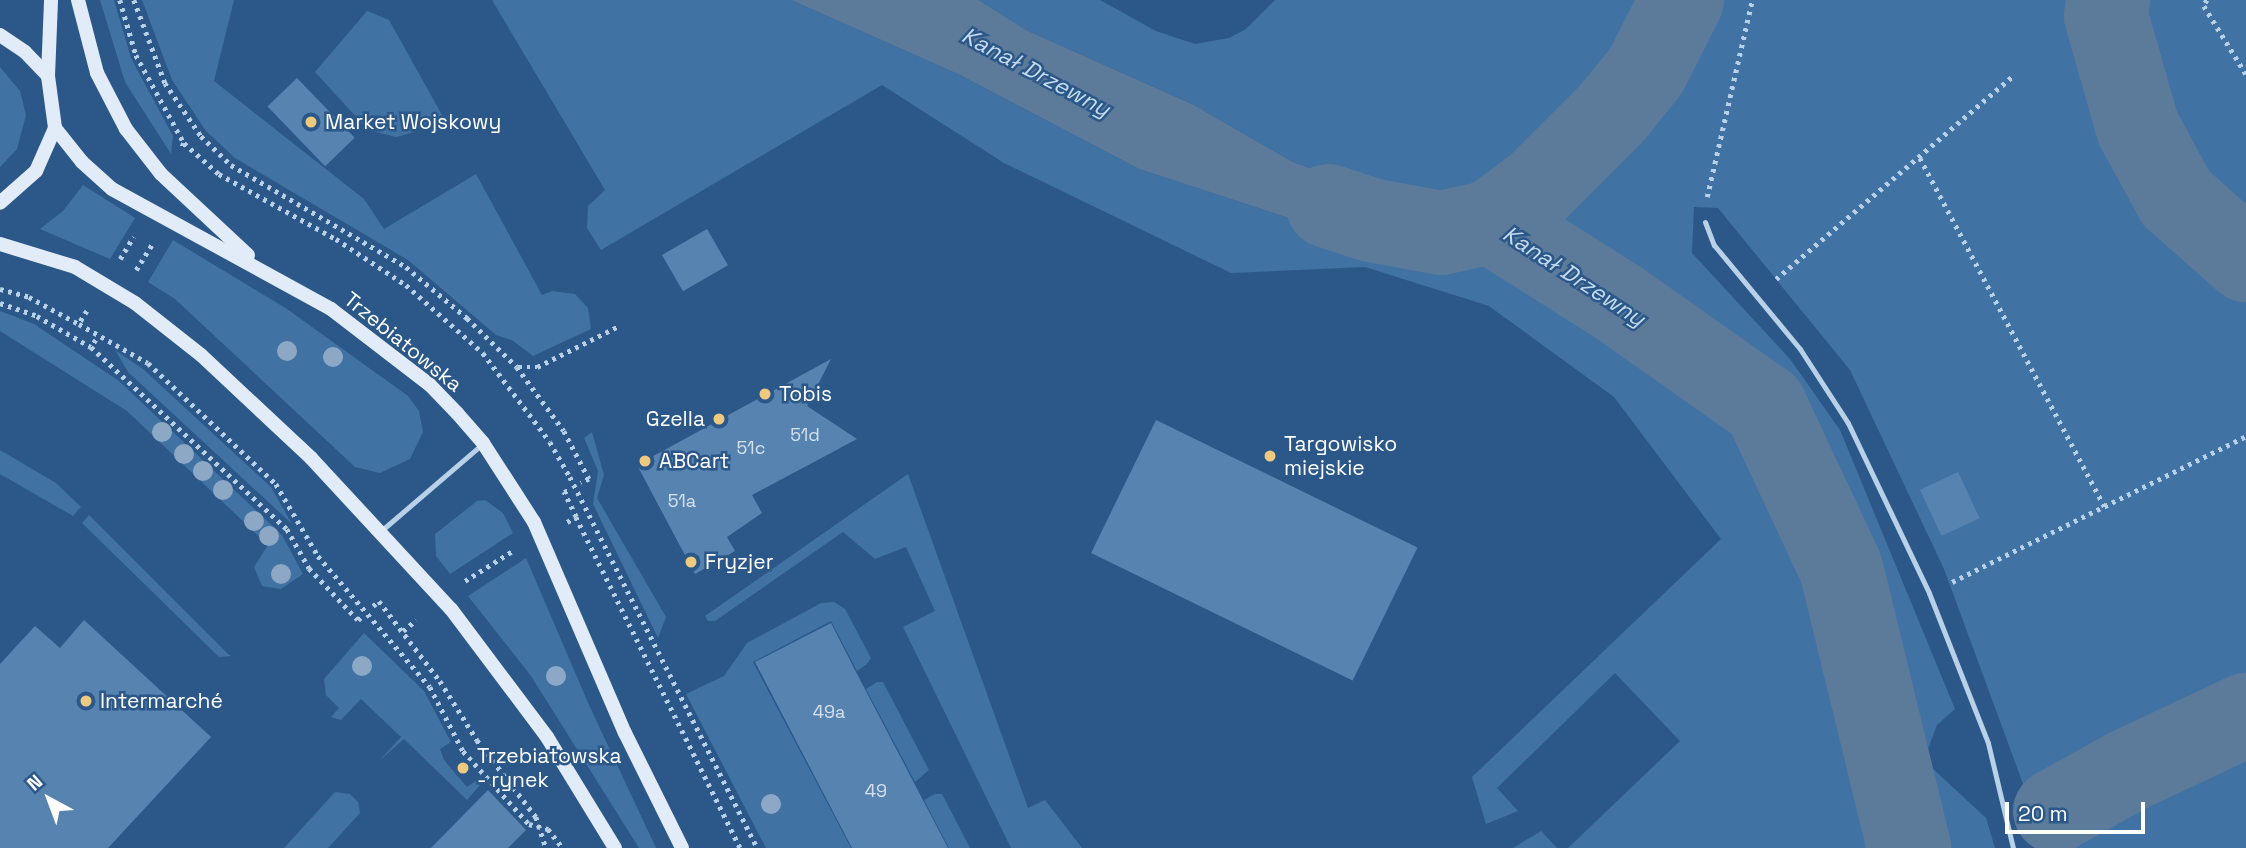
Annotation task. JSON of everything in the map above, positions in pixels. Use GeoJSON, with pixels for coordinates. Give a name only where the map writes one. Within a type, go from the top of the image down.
{"type":"FeatureCollection","features":[{"type":"Feature","properties":{"kind":"street"},"geometry":{"type":"LineString","coordinates":[[0,203],[36,171],[55,128],[48,76],[51,0]]}},
{"type":"Feature","properties":{"kind":"street"},"geometry":{"type":"LineString","coordinates":[[78,0],[97,73],[126,129],[161,174],[260,266]]}},
{"type":"Feature","properties":{"kind":"street"},"geometry":{"type":"LineString","coordinates":[[0,35],[25,52],[48,76]]}},
{"type":"Feature","properties":{"kind":"street","name":"Trzebiatowska"},"geometry":{"type":"LineString","coordinates":[[55,128],[112,189],[260,266],[386,349],[429,385],[484,443],[537,529],[625,733],[681,848]]}},
{"type":"Feature","properties":{"kind":"street"},"geometry":{"type":"LineString","coordinates":[[0,244],[75,267],[152,315],[253,403],[382,530],[513,689],[615,848]]}},
{"type":"Feature","properties":{"kind":"lane"},"geometry":{"type":"LineString","coordinates":[[1705,222],[1714,245],[1800,349],[1848,423],[1929,593],[1988,743],[2013,848]]}},
{"type":"Feature","properties":{"kind":"lane"},"geometry":{"type":"LineString","coordinates":[[382,530],[484,443]]}},
{"type":"Feature","properties":{"kind":"path"},"geometry":{"type":"LineString","coordinates":[[120,0],[136,55],[184,143],[219,174],[336,239],[405,285],[460,330],[491,363],[550,442],[570,477],[757,848]]}},
{"type":"Feature","properties":{"kind":"path"},"geometry":{"type":"LineString","coordinates":[[134,0],[165,83],[219,155],[406,267],[517,368],[564,431],[589,479],[581,483]]}},
{"type":"Feature","properties":{"kind":"path"},"geometry":{"type":"LineString","coordinates":[[1705,222],[1752,0]]}},
{"type":"Feature","properties":{"kind":"path"},"geometry":{"type":"LineString","coordinates":[[2207,0],[2204,6],[2246,74]]}},
{"type":"Feature","properties":{"kind":"path"},"geometry":{"type":"LineString","coordinates":[[1757,296],[2014,75]]}},
{"type":"Feature","properties":{"kind":"path"},"geometry":{"type":"LineString","coordinates":[[177,160],[184,143]]}},
{"type":"Feature","properties":{"kind":"path"},"geometry":{"type":"LineString","coordinates":[[214,160],[219,155]]}},
{"type":"Feature","properties":{"kind":"path"},"geometry":{"type":"LineString","coordinates":[[1920,158],[2105,508]]}},
{"type":"Feature","properties":{"kind":"path"},"geometry":{"type":"LineString","coordinates":[[117,263],[135,232]]}},
{"type":"Feature","properties":{"kind":"path"},"geometry":{"type":"LineString","coordinates":[[134,274],[159,232]]}},
{"type":"Feature","properties":{"kind":"path"},"geometry":{"type":"LineString","coordinates":[[0,289],[43,303],[148,363],[276,484],[318,556],[430,687],[463,751],[528,824],[548,829],[563,848]]}},
{"type":"Feature","properties":{"kind":"path"},"geometry":{"type":"LineString","coordinates":[[0,303],[37,316],[91,347],[287,529],[309,568],[358,620],[363,615]]}},
{"type":"Feature","properties":{"kind":"path"},"geometry":{"type":"LineString","coordinates":[[79,324],[92,304]]}},
{"type":"Feature","properties":{"kind":"path"},"geometry":{"type":"LineString","coordinates":[[517,368],[537,367],[617,327]]}},
{"type":"Feature","properties":{"kind":"path"},"geometry":{"type":"LineString","coordinates":[[91,347],[96,340]]}},
{"type":"Feature","properties":{"kind":"path"},"geometry":{"type":"LineString","coordinates":[[1929,593],[2246,436]]}},
{"type":"Feature","properties":{"kind":"path"},"geometry":{"type":"LineString","coordinates":[[569,490],[564,492],[740,848]]}},
{"type":"Feature","properties":{"kind":"path"},"geometry":{"type":"LineString","coordinates":[[561,524],[576,517]]}},
{"type":"Feature","properties":{"kind":"path"},"geometry":{"type":"LineString","coordinates":[[458,585],[520,546]]}},
{"type":"Feature","properties":{"kind":"path"},"geometry":{"type":"LineString","coordinates":[[373,606],[379,601],[403,631],[477,740],[536,817],[546,848]]}},
{"type":"Feature","properties":{"kind":"path"},"geometry":{"type":"LineString","coordinates":[[403,631],[416,620]]}},
{"type":"Feature","properties":{"kind":"shaded area"},"geometry":{"type":"Polygon","coordinates":[[[100,0],[114,0],[131,58],[173,136],[171,154],[125,82],[100,0]]]}},
{"type":"Feature","properties":{"kind":"shaded area"},"geometry":{"type":"Polygon","coordinates":[[[142,0],[234,0],[214,81],[364,199],[384,229],[476,174],[542,295],[552,291],[575,294],[588,308],[591,329],[533,356],[512,340],[496,335],[408,260],[235,158],[206,131],[172,80],[142,0]]]}},
{"type":"Feature","properties":{"kind":"shaded area"},"geometry":{"type":"Polygon","coordinates":[[[492,0],[791,0],[960,75],[1139,169],[1307,224],[1439,255],[1480,255],[1542,208],[1651,98],[1696,22],[1703,0],[2246,0],[2246,848],[2035,848],[2026,792],[1944,569],[1850,370],[1718,208],[1694,207],[1692,253],[1790,359],[1840,430],[1955,709],[1937,725],[1928,749],[1931,767],[1986,818],[1995,848],[1568,848],[1680,741],[1615,673],[1497,788],[1518,811],[1486,824],[1472,777],[1721,539],[1614,397],[1489,306],[1365,267],[1231,273],[1004,163],[882,85],[601,250],[587,228],[588,206],[605,190],[492,0]]]}},
{"type":"Feature","properties":{"kind":"shaded area"},"geometry":{"type":"Polygon","coordinates":[[[979,0],[1100,0],[1156,31],[1195,44],[1229,38],[1246,29],[1275,0],[1657,0],[1645,30],[1549,152],[1437,204],[1376,192],[1293,162],[1194,105],[1026,30],[979,0]]]}},
{"type":"Feature","properties":{"kind":"shaded area"},"geometry":{"type":"Polygon","coordinates":[[[367,11],[389,20],[442,115],[411,133],[396,137],[368,130],[315,72],[367,11]]]}},
{"type":"Feature","properties":{"kind":"shaded area"},"geometry":{"type":"Polygon","coordinates":[[[0,67],[20,91],[26,115],[17,149],[0,167],[0,67]]]}},
{"type":"Feature","properties":{"kind":"shaded area"},"geometry":{"type":"Polygon","coordinates":[[[83,185],[135,218],[110,259],[40,229],[63,211],[83,185]]]}},
{"type":"Feature","properties":{"kind":"shaded area"},"geometry":{"type":"Polygon","coordinates":[[[173,240],[287,309],[408,396],[419,411],[423,432],[410,459],[380,473],[355,467],[175,299],[148,282],[173,240]]]}},
{"type":"Feature","properties":{"kind":"shaded area"},"geometry":{"type":"Polygon","coordinates":[[[0,311],[34,324],[119,381],[282,535],[303,574],[281,589],[262,586],[254,567],[268,545],[127,411],[0,331],[0,311]]]}},
{"type":"Feature","properties":{"kind":"shaded area"},"geometry":{"type":"Polygon","coordinates":[[[115,350],[143,369],[271,487],[292,524],[128,372],[115,350]]]}},
{"type":"Feature","properties":{"kind":"shaded area"},"geometry":{"type":"Polygon","coordinates":[[[592,432],[604,475],[597,498],[666,617],[658,638],[593,504],[598,471],[584,438],[592,432]]]}},
{"type":"Feature","properties":{"kind":"shaded area"},"geometry":{"type":"Polygon","coordinates":[[[0,450],[56,483],[81,507],[73,516],[0,474],[0,450]]]}},
{"type":"Feature","properties":{"kind":"shaded area"},"geometry":{"type":"Polygon","coordinates":[[[908,474],[1028,808],[1045,800],[1082,848],[1011,848],[903,627],[935,611],[906,547],[875,559],[843,532],[715,621],[708,621],[705,616],[908,474]]]}},
{"type":"Feature","properties":{"kind":"shaded area"},"geometry":{"type":"Polygon","coordinates":[[[485,500],[503,513],[513,533],[450,574],[436,556],[435,534],[477,501],[485,500]]]}},
{"type":"Feature","properties":{"kind":"shaded area"},"geometry":{"type":"Polygon","coordinates":[[[89,515],[231,656],[219,657],[82,523],[89,515]]]}},
{"type":"Feature","properties":{"kind":"shaded area"},"geometry":{"type":"Polygon","coordinates":[[[526,558],[589,705],[656,848],[639,848],[531,676],[468,596],[526,558]]]}},
{"type":"Feature","properties":{"kind":"shaded area"},"geometry":{"type":"Polygon","coordinates":[[[834,602],[845,609],[871,658],[867,664],[857,671],[831,621],[753,662],[851,848],[766,848],[686,694],[724,676],[747,643],[821,603],[834,602]]]}},
{"type":"Feature","properties":{"kind":"shaded area"},"geometry":{"type":"Polygon","coordinates":[[[364,633],[424,691],[451,742],[440,749],[444,760],[467,787],[476,781],[480,785],[467,800],[404,739],[379,761],[401,737],[361,699],[341,720],[331,717],[339,708],[326,695],[324,679],[364,633]]]}},
{"type":"Feature","properties":{"kind":"shaded area"},"geometry":{"type":"Polygon","coordinates":[[[877,682],[883,682],[929,770],[915,782],[866,689],[877,682]]]}},
{"type":"Feature","properties":{"kind":"shaded area"},"geometry":{"type":"Polygon","coordinates":[[[335,792],[350,794],[358,802],[360,813],[328,848],[284,848],[335,792]]]}},
{"type":"Feature","properties":{"kind":"shaded area"},"geometry":{"type":"Polygon","coordinates":[[[935,794],[942,794],[970,848],[949,848],[924,800],[935,794]]]}},
{"type":"Feature","properties":{"kind":"shaded area"},"geometry":{"type":"Polygon","coordinates":[[[1541,831],[1557,848],[1513,848],[1541,831]]]}},
{"type":"Feature","properties":{"kind":"water"},"geometry":{"type":"Polygon","coordinates":[[[791,0],[979,0],[1026,30],[1194,105],[1293,162],[1376,192],[1437,204],[1439,255],[1307,224],[1139,169],[960,75],[791,0]]]}},
{"type":"Feature","properties":{"kind":"building","name":"Market Wojskowy"},"geometry":{"type":"Polygon","coordinates":[[[297,78],[355,138],[325,166],[268,106],[297,78]]]}},
{"type":"Feature","properties":{"kind":"building"},"geometry":{"type":"Polygon","coordinates":[[[707,229],[728,265],[683,291],[662,255],[707,229]]]}},
{"type":"Feature","properties":{"kind":"building"},"geometry":{"type":"Polygon","coordinates":[[[831,359],[807,406],[857,439],[752,495],[762,513],[727,537],[735,551],[695,574],[637,465],[831,359]]]}},
{"type":"Feature","properties":{"kind":"building"},"geometry":{"type":"Polygon","coordinates":[[[1156,420],[1418,548],[1353,681],[1091,553],[1156,420]]]}},
{"type":"Feature","properties":{"kind":"building"},"geometry":{"type":"Polygon","coordinates":[[[1958,472],[1980,518],[1941,536],[1920,490],[1958,472]]]}},
{"type":"Feature","properties":{"kind":"building","name":"Intermarché"},"geometry":{"type":"Polygon","coordinates":[[[84,620],[211,737],[108,848],[0,848],[0,664],[35,626],[60,648],[84,620]]]}},
{"type":"Feature","properties":{"kind":"building"},"geometry":{"type":"Polygon","coordinates":[[[831,623],[948,848],[852,848],[755,662],[831,623]]]}},
{"type":"Feature","properties":{"kind":"building"},"geometry":{"type":"Polygon","coordinates":[[[488,790],[526,830],[508,848],[431,848],[488,790]]]}},
{"type":"Feature","properties":{"kind":"waterway"},"geometry":{"type":"LineString","coordinates":[[1491,222],[1538,187],[1612,113],[1646,71],[1682,0]]}},
{"type":"Feature","properties":{"kind":"waterway","name":"Kanał Drzewny"},"geometry":{"type":"LineString","coordinates":[[2108,0],[2106,16],[2138,128],[2176,198],[2246,260]]}},
{"type":"Feature","properties":{"kind":"waterway","name":"Kanał Drzewny"},"geometry":{"type":"LineString","coordinates":[[1328,206],[1371,220],[1441,233],[1491,222],[1619,303],[1765,406],[1841,568],[1909,848]]}},
{"type":"Feature","properties":{"kind":"waterway","name":"Kanał Drzewny"},"geometry":{"type":"LineString","coordinates":[[2055,811],[2127,771],[2246,715]]}},
{"type":"Feature","properties":{"kind":"place","name":"Market Wojskowy"},"geometry":{"type":"Point","coordinates":[311,122]}},
{"type":"Feature","properties":{"kind":"place","name":"Tobis"},"geometry":{"type":"Point","coordinates":[765,394]}},
{"type":"Feature","properties":{"kind":"place","name":"Gzella"},"geometry":{"type":"Point","coordinates":[719,419]}},
{"type":"Feature","properties":{"kind":"place","name":"Targowisko miejskie"},"geometry":{"type":"Point","coordinates":[1270,456]}},
{"type":"Feature","properties":{"kind":"place","name":"ABCart"},"geometry":{"type":"Point","coordinates":[645,461]}},
{"type":"Feature","properties":{"kind":"place","name":"Fryzjer"},"geometry":{"type":"Point","coordinates":[691,562]}},
{"type":"Feature","properties":{"kind":"place","name":"Intermarché"},"geometry":{"type":"Point","coordinates":[86,701]}},
{"type":"Feature","properties":{"kind":"place","name":"Trzebiatowska - rynek"},"geometry":{"type":"Point","coordinates":[463,768]}}]}
